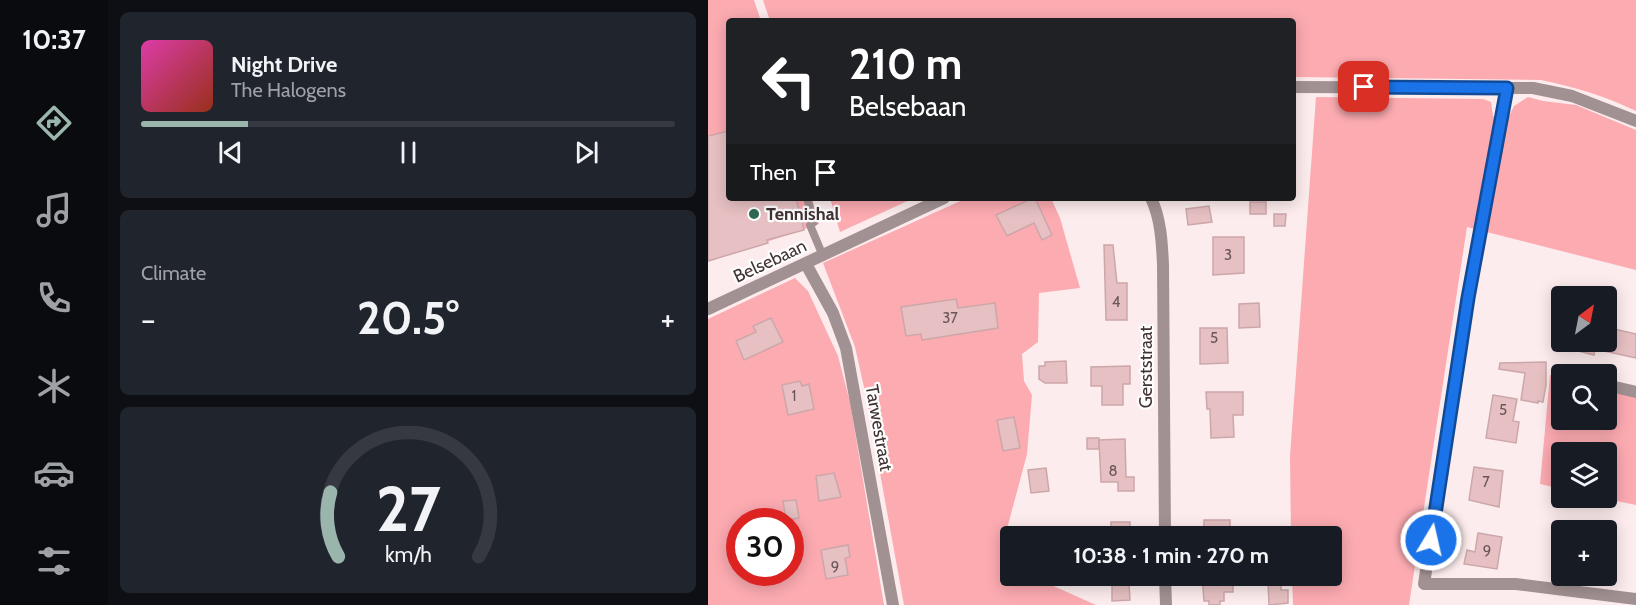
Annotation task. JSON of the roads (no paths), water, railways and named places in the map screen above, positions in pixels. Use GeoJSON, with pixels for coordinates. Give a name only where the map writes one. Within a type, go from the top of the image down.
{"type":"FeatureCollection","features":[{"type":"Feature","properties":{"kind":"street"},"geometry":{"type":"LineString","coordinates":[[1296,87],[1533,88],[1572,96],[1636,121]]}},
{"type":"Feature","properties":{"kind":"street"},"geometry":{"type":"LineString","coordinates":[[1507,88],[1468,298],[1424,584],[1516,584],[1636,599]]}},
{"type":"Feature","properties":{"kind":"street","name":"Belsebaan"},"geometry":{"type":"LineString","coordinates":[[708,309],[939,201]]}},
{"type":"Feature","properties":{"kind":"street","name":"Gerststraat"},"geometry":{"type":"LineString","coordinates":[[1153,201],[1161,234],[1163,265],[1165,526]]}},
{"type":"Feature","properties":{"kind":"street","name":"Tarwestraat"},"geometry":{"type":"LineString","coordinates":[[806,264],[833,313],[846,348],[893,605]]}},
{"type":"Feature","properties":{"kind":"street"},"geometry":{"type":"LineString","coordinates":[[1617,388],[1636,392]]}},
{"type":"Feature","properties":{"kind":"street"},"geometry":{"type":"LineString","coordinates":[[1165,586],[1166,605]]}},
{"type":"Feature","properties":{"kind":"lane"},"geometry":{"type":"LineString","coordinates":[[808,201],[814,222],[810,225],[823,256]]}},
{"type":"Feature","properties":{"kind":"place","name":"Tennishal"},"geometry":{"type":"Point","coordinates":[754,214]}}]}
